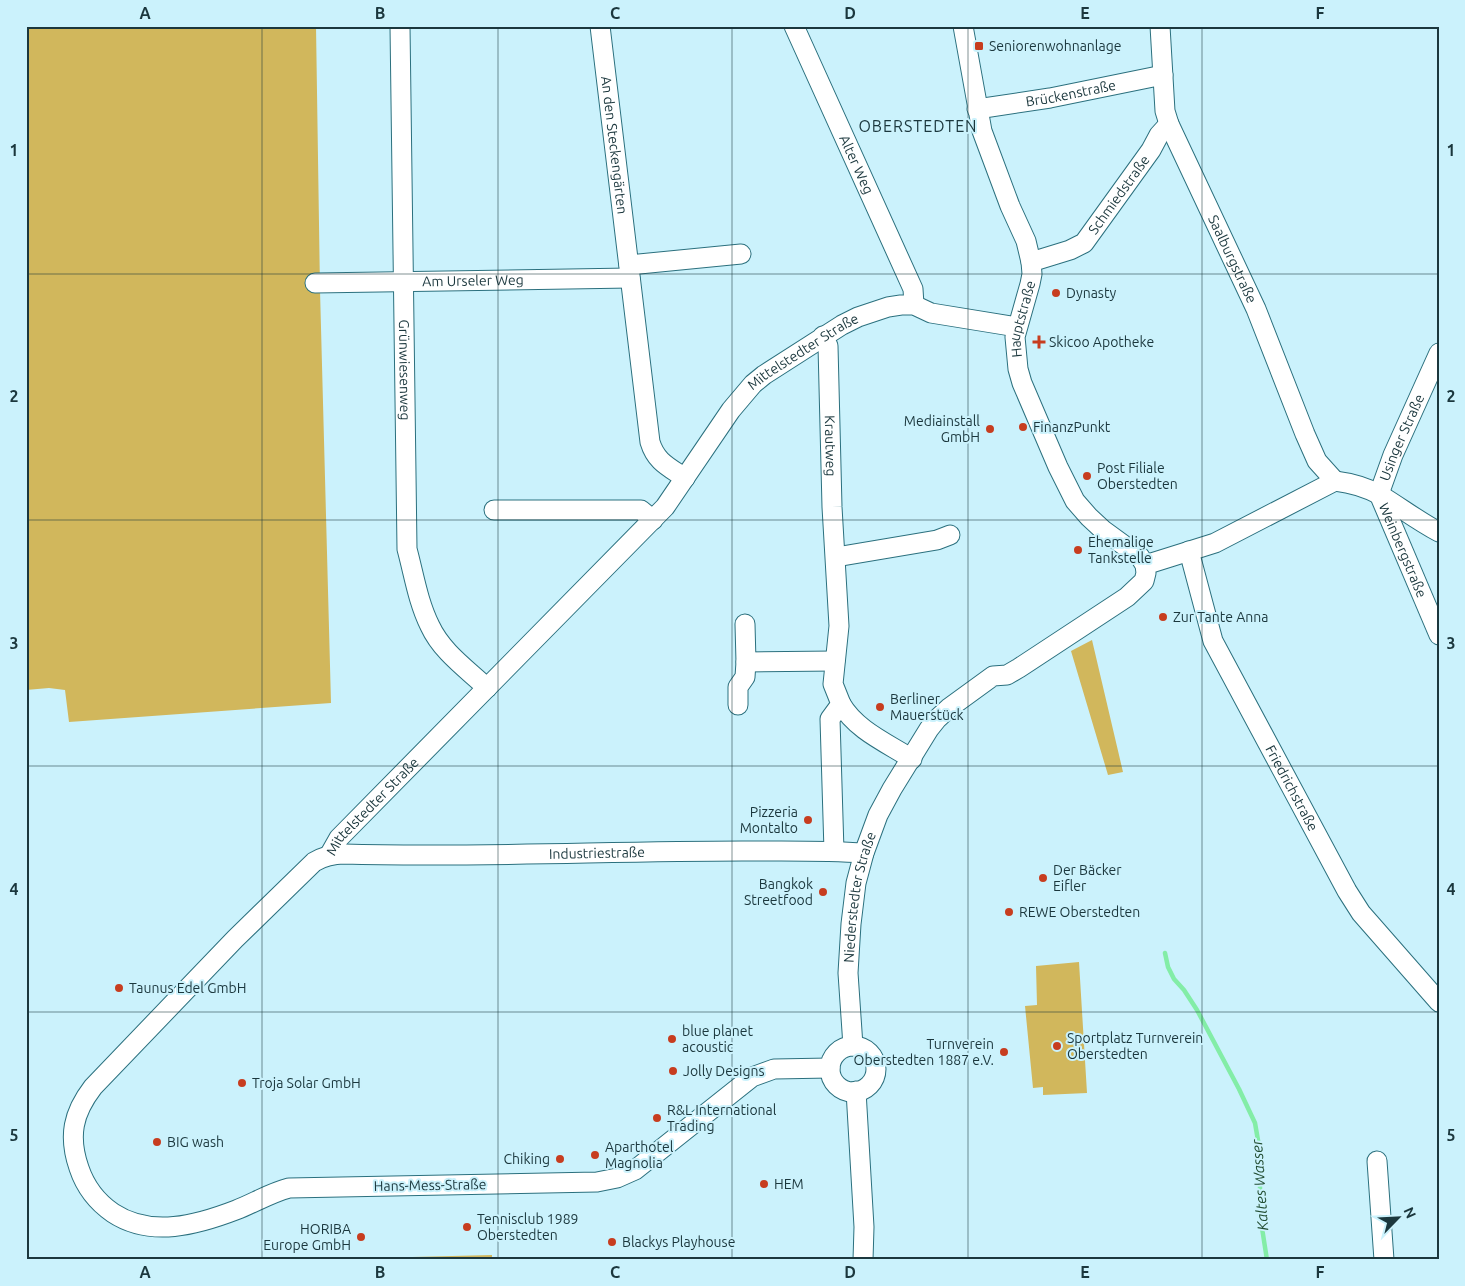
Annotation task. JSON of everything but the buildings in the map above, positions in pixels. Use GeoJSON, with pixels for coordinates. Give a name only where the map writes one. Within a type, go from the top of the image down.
{"type":"FeatureCollection","features":[{"type":"Feature","properties":{"kind":"street","name":"Grünwiesenweg"},"geometry":{"type":"LineString","coordinates":[[400,26],[408,549],[419,596],[430,628],[453,658],[487,688]]}},
{"type":"Feature","properties":{"kind":"street","name":"An den Steckengärten"},"geometry":{"type":"LineString","coordinates":[[600,26],[650,442],[654,453],[662,463],[685,478]]}},
{"type":"Feature","properties":{"kind":"street","name":"Alter Weg"},"geometry":{"type":"LineString","coordinates":[[794,26],[913,289],[914,305]]}},
{"type":"Feature","properties":{"kind":"street","name":"Hauptstraße"},"geometry":{"type":"LineString","coordinates":[[963,26],[982,132],[992,162],[1026,241],[1031,262],[1032,274],[1016,337],[1022,383],[1067,487],[1075,501],[1089,517],[1110,535],[1133,550],[1145,565]]}},
{"type":"Feature","properties":{"kind":"street","name":"Saalburgstraße"},"geometry":{"type":"LineString","coordinates":[[1160,26],[1165,111],[1169,124],[1256,309],[1317,461],[1336,481]]}},
{"type":"Feature","properties":{"kind":"street","name":"Brückenstraße"},"geometry":{"type":"LineString","coordinates":[[978,109],[1050,98],[1163,75]]}},
{"type":"Feature","properties":{"kind":"street","name":"Schmiedstraße"},"geometry":{"type":"LineString","coordinates":[[1031,262],[1078,247],[1084,243],[1151,150],[1159,135],[1169,124]]}},
{"type":"Feature","properties":{"kind":"street"},"geometry":{"type":"LineString","coordinates":[[630,271],[741,254]]}},
{"type":"Feature","properties":{"kind":"street","name":"Am Urseler Weg"},"geometry":{"type":"LineString","coordinates":[[315,283],[404,282],[630,271]]}},
{"type":"Feature","properties":{"kind":"street","name":"Mittelstedter Straße"},"geometry":{"type":"LineString","coordinates":[[75,1116],[93,1086],[235,939],[314,862],[330,854],[339,838],[653,520],[665,507],[731,410],[753,384],[842,325],[874,311],[901,305],[914,305],[931,313],[1017,327]]}},
{"type":"Feature","properties":{"kind":"street","name":"Krautweg"},"geometry":{"type":"LineString","coordinates":[[823,336],[828,346],[829,443],[840,626],[833,684],[840,704],[846,714],[859,726],[912,759]]}},
{"type":"Feature","properties":{"kind":"street","name":"Usinger Straße"},"geometry":{"type":"LineString","coordinates":[[1379,494],[1393,455],[1439,353]]}},
{"type":"Feature","properties":{"kind":"street"},"geometry":{"type":"LineString","coordinates":[[1145,565],[1215,543],[1336,481],[1354,484],[1379,494],[1418,522],[1439,532]]}},
{"type":"Feature","properties":{"kind":"street","name":"Weinbergstraße"},"geometry":{"type":"LineString","coordinates":[[1379,494],[1439,635]]}},
{"type":"Feature","properties":{"kind":"street"},"geometry":{"type":"LineString","coordinates":[[494,510],[641,510],[653,520]]}},
{"type":"Feature","properties":{"kind":"street"},"geometry":{"type":"LineString","coordinates":[[836,557],[937,540],[950,536]]}},
{"type":"Feature","properties":{"kind":"street","name":"Friedrichstraße"},"geometry":{"type":"LineString","coordinates":[[1189,552],[1212,641],[1347,891],[1361,913],[1439,1002]]}},
{"type":"Feature","properties":{"kind":"street","name":"Niederstedter Straße"},"geometry":{"type":"LineString","coordinates":[[853,1046],[848,995],[848,963],[856,883],[864,853],[878,816],[892,789],[929,729],[949,708],[993,676],[1007,675],[1127,597],[1144,581],[1145,565]]}},
{"type":"Feature","properties":{"kind":"street"},"geometry":{"type":"LineString","coordinates":[[738,705],[738,687],[745,677],[745,624]]}},
{"type":"Feature","properties":{"kind":"street"},"geometry":{"type":"LineString","coordinates":[[746,662],[835,661]]}},
{"type":"Feature","properties":{"kind":"street"},"geometry":{"type":"LineString","coordinates":[[834,851],[830,719],[840,704]]}},
{"type":"Feature","properties":{"kind":"street","name":"Industriestraße"},"geometry":{"type":"LineString","coordinates":[[330,854],[834,851],[864,853]]}},
{"type":"Feature","properties":{"kind":"street"},"geometry":{"type":"LineString","coordinates":[[853,1046],[872,1056],[876,1071],[870,1084],[864,1089],[846,1091],[837,1086],[831,1077],[830,1068],[832,1058],[838,1052],[845,1047],[853,1046]]}},
{"type":"Feature","properties":{"kind":"street","name":"Hans-Mess-Straße"},"geometry":{"type":"LineString","coordinates":[[75,1116],[74,1150],[86,1183],[101,1202],[120,1217],[137,1225],[158,1227],[180,1226],[223,1214],[289,1188],[567,1183],[597,1182],[617,1178],[644,1163],[752,1078],[774,1069],[830,1068]]}},
{"type":"Feature","properties":{"kind":"street"},"geometry":{"type":"LineString","coordinates":[[856,1091],[864,1227],[863,1260]]}},
{"type":"Feature","properties":{"kind":"street"},"geometry":{"type":"LineString","coordinates":[[1377,1161],[1384,1260]]}},
{"type":"Feature","properties":{"kind":"shaded area"},"geometry":{"type":"Polygon","coordinates":[[[26,26],[316,26],[320,290],[331,703],[69,722],[65,690],[49,688],[26,690],[26,26]]]}},
{"type":"Feature","properties":{"kind":"shaded area"},"geometry":{"type":"Polygon","coordinates":[[[1092,640],[1123,772],[1108,775],[1071,651],[1092,640]]]}},
{"type":"Feature","properties":{"kind":"shaded area","name":"Sportplatz Turnverein Oberstedten"},"geometry":{"type":"Polygon","coordinates":[[[1079,962],[1087,1093],[1043,1095],[1043,1087],[1033,1088],[1025,1006],[1037,1005],[1036,966],[1079,962]]]}},
{"type":"Feature","properties":{"kind":"shaded area"},"geometry":{"type":"Polygon","coordinates":[[[492,1255],[492,1260],[412,1260],[412,1257],[492,1255]]]}},
{"type":"Feature","properties":{"kind":"waterway","name":"Kaltes Wasser"},"geometry":{"type":"LineString","coordinates":[[1165,953],[1168,967],[1174,979],[1197,1010],[1255,1123],[1260,1152],[1260,1215],[1267,1260]]}},
{"type":"Feature","properties":{"kind":"place","name":"Seniorenwohnanlage"},"geometry":{"type":"Point","coordinates":[979,46]}},
{"type":"Feature","properties":{"kind":"place","name":"Dynasty"},"geometry":{"type":"Point","coordinates":[1056,293]}},
{"type":"Feature","properties":{"kind":"place","name":"Skicoo Apotheke"},"geometry":{"type":"Point","coordinates":[1039,342]}},
{"type":"Feature","properties":{"kind":"place","name":"FinanzPunkt"},"geometry":{"type":"Point","coordinates":[1023,427]}},
{"type":"Feature","properties":{"kind":"place","name":"Mediainstall GmbH"},"geometry":{"type":"Point","coordinates":[990,429]}},
{"type":"Feature","properties":{"kind":"place","name":"Post Filiale Oberstedten"},"geometry":{"type":"Point","coordinates":[1087,476]}},
{"type":"Feature","properties":{"kind":"place","name":"Ehemalige Tankstelle"},"geometry":{"type":"Point","coordinates":[1078,550]}},
{"type":"Feature","properties":{"kind":"place","name":"Zur Tante Anna"},"geometry":{"type":"Point","coordinates":[1163,617]}},
{"type":"Feature","properties":{"kind":"place","name":"Berliner Mauerstück"},"geometry":{"type":"Point","coordinates":[880,707]}},
{"type":"Feature","properties":{"kind":"place","name":"Pizzeria Montalto"},"geometry":{"type":"Point","coordinates":[808,820]}},
{"type":"Feature","properties":{"kind":"place","name":"Der Bäcker Eifler"},"geometry":{"type":"Point","coordinates":[1043,878]}},
{"type":"Feature","properties":{"kind":"place","name":"Bangkok Streetfood"},"geometry":{"type":"Point","coordinates":[823,892]}},
{"type":"Feature","properties":{"kind":"place","name":"REWE Oberstedten"},"geometry":{"type":"Point","coordinates":[1009,912]}},
{"type":"Feature","properties":{"kind":"place","name":"Taunus Edel GmbH"},"geometry":{"type":"Point","coordinates":[119,988]}},
{"type":"Feature","properties":{"kind":"place","name":"blue planet acoustic"},"geometry":{"type":"Point","coordinates":[672,1039]}},
{"type":"Feature","properties":{"kind":"place","name":"Sportplatz Turnverein Oberstedten"},"geometry":{"type":"Point","coordinates":[1057,1046]}},
{"type":"Feature","properties":{"kind":"place","name":"Turnverein Oberstedten 1887 e.V."},"geometry":{"type":"Point","coordinates":[1004,1052]}},
{"type":"Feature","properties":{"kind":"place","name":"Jolly Designs"},"geometry":{"type":"Point","coordinates":[673,1071]}},
{"type":"Feature","properties":{"kind":"place","name":"Troja Solar GmbH"},"geometry":{"type":"Point","coordinates":[242,1083]}},
{"type":"Feature","properties":{"kind":"place","name":"R&L International Trading"},"geometry":{"type":"Point","coordinates":[657,1118]}},
{"type":"Feature","properties":{"kind":"place","name":"BIG wash"},"geometry":{"type":"Point","coordinates":[157,1142]}},
{"type":"Feature","properties":{"kind":"place","name":"Aparthotel Magnolia"},"geometry":{"type":"Point","coordinates":[595,1155]}},
{"type":"Feature","properties":{"kind":"place","name":"Chiking"},"geometry":{"type":"Point","coordinates":[560,1159]}},
{"type":"Feature","properties":{"kind":"place","name":"HEM"},"geometry":{"type":"Point","coordinates":[764,1184]}},
{"type":"Feature","properties":{"kind":"place","name":"Tennisclub 1989 Oberstedten"},"geometry":{"type":"Point","coordinates":[467,1227]}},
{"type":"Feature","properties":{"kind":"place","name":"HORIBA Europe GmbH"},"geometry":{"type":"Point","coordinates":[361,1237]}},
{"type":"Feature","properties":{"kind":"place","name":"Blackys Playhouse"},"geometry":{"type":"Point","coordinates":[612,1242]}},
{"type":"Feature","properties":{"kind":"district","name":"OBERSTEDTEN"},"geometry":{"type":"Point","coordinates":[918,126]}}]}
